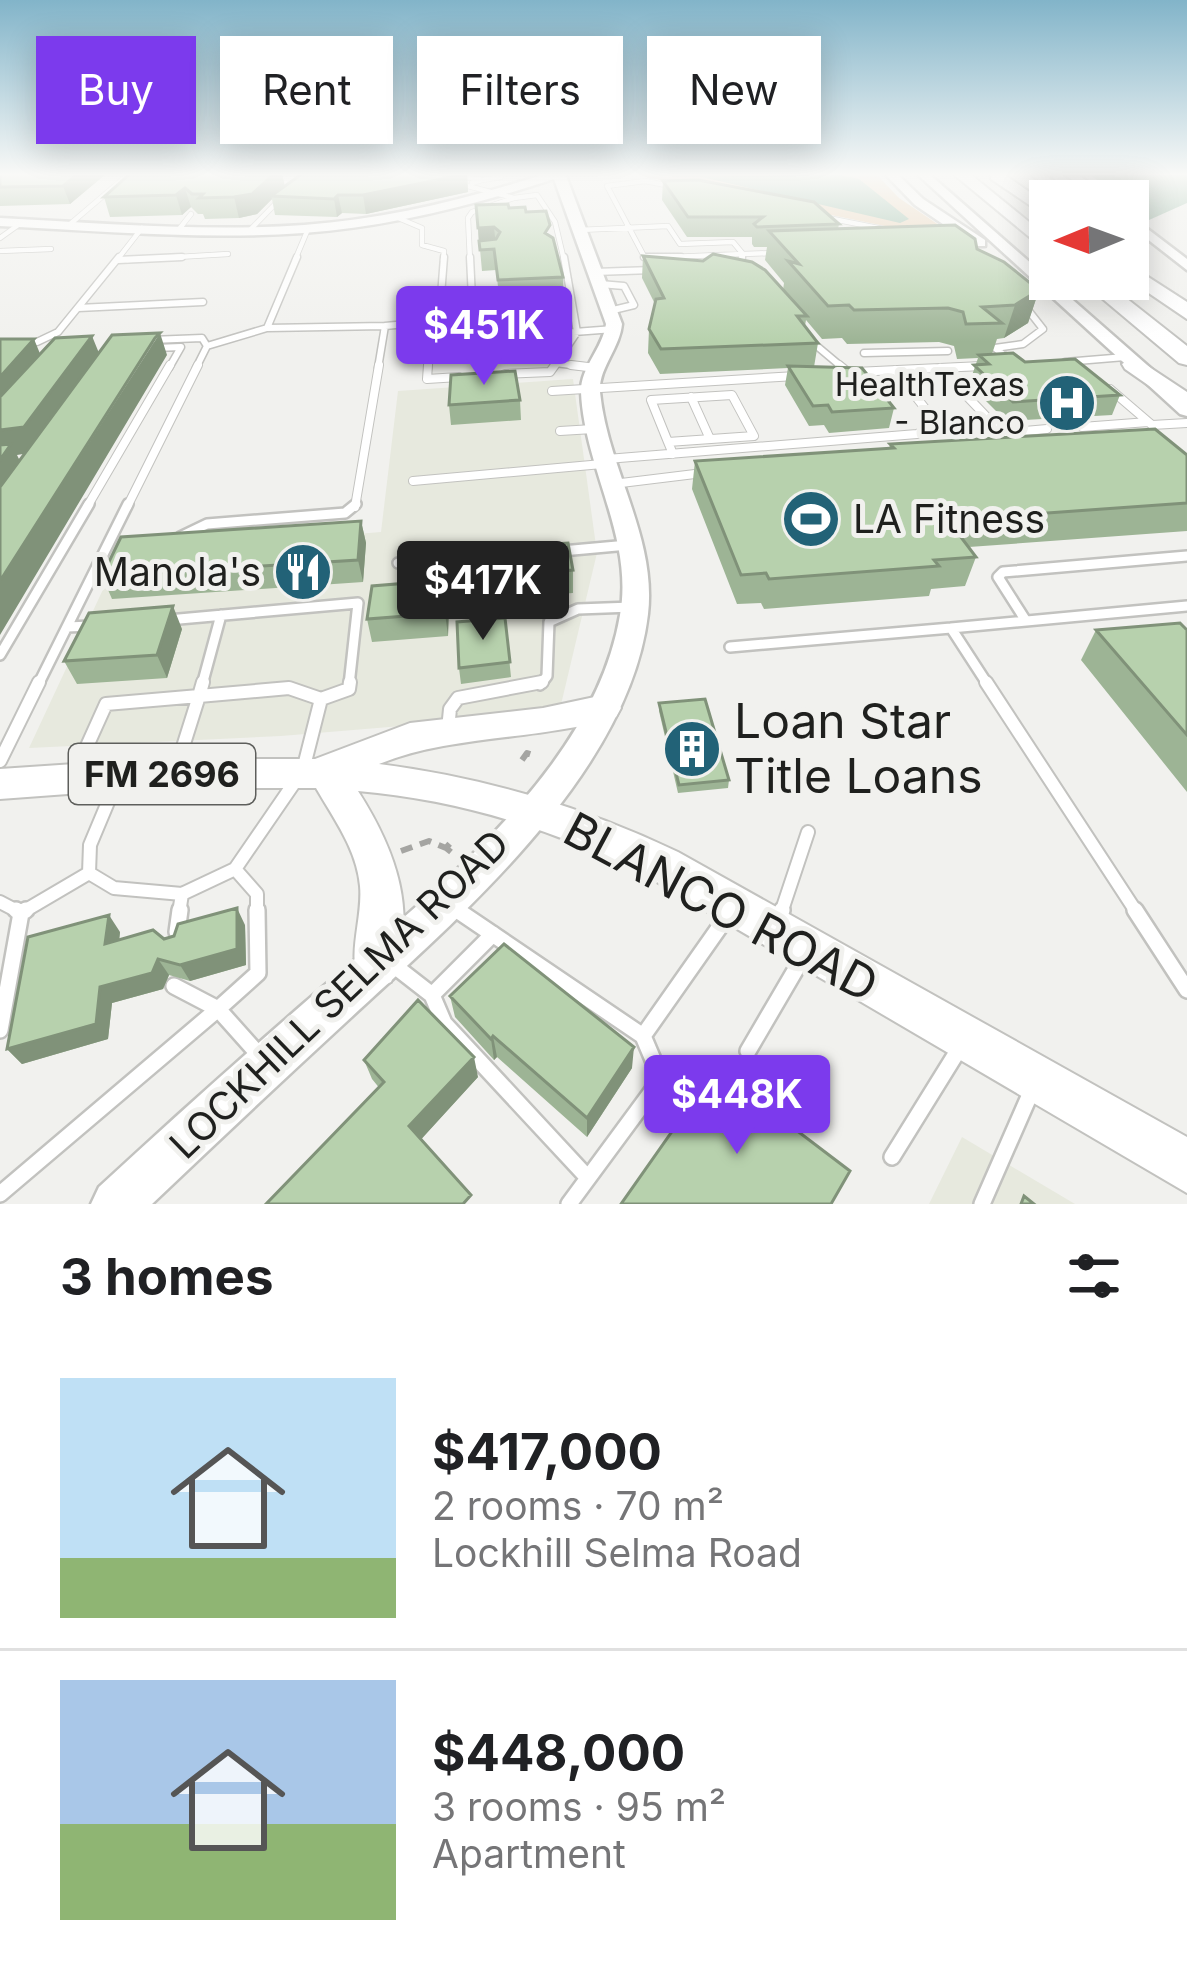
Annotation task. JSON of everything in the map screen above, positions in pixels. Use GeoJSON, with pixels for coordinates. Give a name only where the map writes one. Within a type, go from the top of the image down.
{"type":"FeatureCollection","features":[{"type":"Feature","properties":{"kind":"highway"},"geometry":{"type":"LineString","coordinates":[[1149,265],[1187,290]]}},
{"type":"Feature","properties":{"kind":"highway"},"geometry":{"type":"LineString","coordinates":[[1149,285],[1187,312]]}},
{"type":"Feature","properties":{"kind":"highway"},"geometry":{"type":"LineString","coordinates":[[1115,300],[1187,358]]}},
{"type":"Feature","properties":{"kind":"highway"},"geometry":{"type":"LineString","coordinates":[[1129,361],[1187,407]]}},
{"type":"Feature","properties":{"kind":"main road"},"geometry":{"type":"LineString","coordinates":[[222,229],[297,229]]}},
{"type":"Feature","properties":{"kind":"main road"},"geometry":{"type":"LineString","coordinates":[[575,229],[612,320],[593,378]]}},
{"type":"Feature","properties":{"kind":"main road"},"geometry":{"type":"LineString","coordinates":[[957,229],[1090,324]]}},
{"type":"Feature","properties":{"kind":"main road"},"geometry":{"type":"LineString","coordinates":[[1001,229],[1129,361]]}},
{"type":"Feature","properties":{"kind":"main road"},"geometry":{"type":"LineString","coordinates":[[1149,236],[1187,269]]}},
{"type":"Feature","properties":{"kind":"main road"},"geometry":{"type":"LineString","coordinates":[[1149,246],[1187,269]]}},
{"type":"Feature","properties":{"kind":"main road","name":"LOCKHILL SELMA ROAD"},"geometry":{"type":"LineString","coordinates":[[116,1204],[444,902],[574,756],[604,708],[632,638],[635,607],[628,545],[599,428],[593,378]]}},
{"type":"Feature","properties":{"kind":"main road"},"geometry":{"type":"LineString","coordinates":[[380,963],[385,899],[376,856],[314,770],[410,736],[543,722],[604,708]]}},
{"type":"Feature","properties":{"kind":"main road","name":"BLANCO ROAD"},"geometry":{"type":"LineString","coordinates":[[0,784],[314,770],[423,784],[583,825],[773,928],[1187,1166]]}},
{"type":"Feature","properties":{"kind":"lane"},"geometry":{"type":"LineString","coordinates":[[69,344],[33,341],[58,332],[141,229]]}},
{"type":"Feature","properties":{"kind":"lane"},"geometry":{"type":"LineString","coordinates":[[267,328],[308,229]]}},
{"type":"Feature","properties":{"kind":"lane"},"geometry":{"type":"LineString","coordinates":[[0,760],[207,346],[267,328],[439,322],[443,251],[422,245],[422,229]]}},
{"type":"Feature","properties":{"kind":"lane"},"geometry":{"type":"LineString","coordinates":[[468,229],[474,340]]}},
{"type":"Feature","properties":{"kind":"lane"},"geometry":{"type":"LineString","coordinates":[[560,229],[582,250]]}},
{"type":"Feature","properties":{"kind":"lane"},"geometry":{"type":"LineString","coordinates":[[561,229],[582,250]]}},
{"type":"Feature","properties":{"kind":"lane"},"geometry":{"type":"LineString","coordinates":[[582,250],[627,229]]}},
{"type":"Feature","properties":{"kind":"lane"},"geometry":{"type":"LineString","coordinates":[[631,229],[645,258],[788,253]]}},
{"type":"Feature","properties":{"kind":"lane"},"geometry":{"type":"LineString","coordinates":[[670,229],[680,244],[733,242],[743,254]]}},
{"type":"Feature","properties":{"kind":"lane"},"geometry":{"type":"LineString","coordinates":[[885,229],[894,231]]}},
{"type":"Feature","properties":{"kind":"lane"},"geometry":{"type":"LineString","coordinates":[[0,251],[51,249]]}},
{"type":"Feature","properties":{"kind":"lane"},"geometry":{"type":"LineString","coordinates":[[488,375],[550,372],[577,332],[575,303],[582,250]]}},
{"type":"Feature","properties":{"kind":"lane"},"geometry":{"type":"LineString","coordinates":[[552,252],[582,250],[654,270]]}},
{"type":"Feature","properties":{"kind":"lane"},"geometry":{"type":"LineString","coordinates":[[118,260],[228,254]]}},
{"type":"Feature","properties":{"kind":"lane"},"geometry":{"type":"LineString","coordinates":[[743,254],[733,271],[747,274]]}},
{"type":"Feature","properties":{"kind":"lane"},"geometry":{"type":"LineString","coordinates":[[469,256],[482,255]]}},
{"type":"Feature","properties":{"kind":"lane"},"geometry":{"type":"LineString","coordinates":[[982,349],[1023,344],[1043,329],[1012,296]]}},
{"type":"Feature","properties":{"kind":"lane"},"geometry":{"type":"LineString","coordinates":[[78,308],[203,302]]}},
{"type":"Feature","properties":{"kind":"lane"},"geometry":{"type":"LineString","coordinates":[[466,357],[469,340],[577,332],[612,320]]}},
{"type":"Feature","properties":{"kind":"lane"},"geometry":{"type":"LineString","coordinates":[[164,538],[182,537],[207,524],[345,513],[355,508],[385,326]]}},
{"type":"Feature","properties":{"kind":"lane"},"geometry":{"type":"LineString","coordinates":[[807,336],[849,373]]}},
{"type":"Feature","properties":{"kind":"lane"},"geometry":{"type":"LineString","coordinates":[[0,655],[181,347],[135,345],[202,338],[207,346]]}},
{"type":"Feature","properties":{"kind":"lane"},"geometry":{"type":"LineString","coordinates":[[832,374],[1015,364],[995,348]]}},
{"type":"Feature","properties":{"kind":"lane"},"geometry":{"type":"LineString","coordinates":[[864,353],[948,351]]}},
{"type":"Feature","properties":{"kind":"lane"},"geometry":{"type":"LineString","coordinates":[[467,376],[427,379],[428,359],[563,352]]}},
{"type":"Feature","properties":{"kind":"lane"},"geometry":{"type":"LineString","coordinates":[[1077,361],[1148,422]]}},
{"type":"Feature","properties":{"kind":"lane"},"geometry":{"type":"LineString","coordinates":[[1056,362],[1129,361]]}},
{"type":"Feature","properties":{"kind":"lane"},"geometry":{"type":"LineString","coordinates":[[555,363],[593,378]]}},
{"type":"Feature","properties":{"kind":"lane"},"geometry":{"type":"LineString","coordinates":[[940,368],[1002,433],[1047,429]]}},
{"type":"Feature","properties":{"kind":"lane"},"geometry":{"type":"LineString","coordinates":[[609,469],[673,454],[916,434],[925,430],[931,416],[895,370]]}},
{"type":"Feature","properties":{"kind":"lane"},"geometry":{"type":"LineString","coordinates":[[552,391],[593,378],[814,375]]}},
{"type":"Feature","properties":{"kind":"lane"},"geometry":{"type":"LineString","coordinates":[[668,442],[754,436],[733,394],[651,400],[668,442],[673,454]]}},
{"type":"Feature","properties":{"kind":"lane"},"geometry":{"type":"LineString","coordinates":[[692,397],[710,439]]}},
{"type":"Feature","properties":{"kind":"lane"},"geometry":{"type":"LineString","coordinates":[[1082,427],[1187,423]]}},
{"type":"Feature","properties":{"kind":"lane"},"geometry":{"type":"LineString","coordinates":[[560,431],[599,428]]}},
{"type":"Feature","properties":{"kind":"lane"},"geometry":{"type":"LineString","coordinates":[[413,481],[609,469],[718,472]]}},
{"type":"Feature","properties":{"kind":"lane"},"geometry":{"type":"LineString","coordinates":[[109,542],[127,541]]}},
{"type":"Feature","properties":{"kind":"lane"},"geometry":{"type":"LineString","coordinates":[[539,553],[628,545]]}},
{"type":"Feature","properties":{"kind":"lane"},"geometry":{"type":"LineString","coordinates":[[398,563],[495,556]]}},
{"type":"Feature","properties":{"kind":"lane"},"geometry":{"type":"LineString","coordinates":[[1026,621],[998,578],[1004,572],[1187,556]]}},
{"type":"Feature","properties":{"kind":"lane"},"geometry":{"type":"LineString","coordinates":[[72,780],[106,704],[289,688],[321,699],[349,689],[358,603],[163,620]]}},
{"type":"Feature","properties":{"kind":"lane"},"geometry":{"type":"LineString","coordinates":[[730,647],[1187,606]]}},
{"type":"Feature","properties":{"kind":"lane"},"geometry":{"type":"LineString","coordinates":[[448,730],[450,709],[458,698],[540,685],[547,676],[549,622],[556,616],[568,609],[635,607]]}},
{"type":"Feature","properties":{"kind":"lane"},"geometry":{"type":"LineString","coordinates":[[175,773],[221,615]]}},
{"type":"Feature","properties":{"kind":"lane"},"geometry":{"type":"LineString","coordinates":[[67,627],[104,625]]}},
{"type":"Feature","properties":{"kind":"lane"},"geometry":{"type":"LineString","coordinates":[[951,628],[1187,990]]}},
{"type":"Feature","properties":{"kind":"lane"},"geometry":{"type":"LineString","coordinates":[[89,873],[114,888],[182,894],[235,869],[314,770],[321,699]]}},
{"type":"Feature","properties":{"kind":"lane"},"geometry":{"type":"LineString","coordinates":[[89,873],[90,845],[119,777]]}},
{"type":"Feature","properties":{"kind":"lane"},"geometry":{"type":"LineString","coordinates":[[748,1051],[773,928],[808,832]]}},
{"type":"Feature","properties":{"kind":"lane"},"geometry":{"type":"LineString","coordinates":[[0,1194],[258,973],[257,894],[235,869]]}},
{"type":"Feature","properties":{"kind":"lane"},"geometry":{"type":"LineString","coordinates":[[0,1030],[21,913],[89,873]]}},
{"type":"Feature","properties":{"kind":"lane"},"geometry":{"type":"LineString","coordinates":[[176,944],[182,894]]}},
{"type":"Feature","properties":{"kind":"lane"},"geometry":{"type":"LineString","coordinates":[[0,902],[21,913]]}},
{"type":"Feature","properties":{"kind":"lane"},"geometry":{"type":"LineString","coordinates":[[444,902],[644,1036],[657,1069],[653,1090],[569,1204]]}},
{"type":"Feature","properties":{"kind":"lane"},"geometry":{"type":"LineString","coordinates":[[644,1036],[773,928]]}},
{"type":"Feature","properties":{"kind":"lane"},"geometry":{"type":"LineString","coordinates":[[432,995],[494,934]]}},
{"type":"Feature","properties":{"kind":"lane"},"geometry":{"type":"LineString","coordinates":[[380,963],[432,995],[444,1023],[588,1178]]}},
{"type":"Feature","properties":{"kind":"lane"},"geometry":{"type":"LineString","coordinates":[[174,986],[218,1009],[268,1065]]}},
{"type":"Feature","properties":{"kind":"lane"},"geometry":{"type":"LineString","coordinates":[[892,1157],[965,1038]]}},
{"type":"Feature","properties":{"kind":"lane"},"geometry":{"type":"LineString","coordinates":[[982,1204],[1037,1079]]}},
{"type":"Feature","properties":{"kind":"path"},"geometry":{"type":"LineString","coordinates":[[522,760],[527,753],[536,756]]}},
{"type":"Feature","properties":{"kind":"path"},"geometry":{"type":"LineString","coordinates":[[395,853],[429,842],[450,847]]}},
{"type":"Feature","properties":{"kind":"shaded area"},"geometry":{"type":"Polygon","coordinates":[[[901,229],[945,229],[964,242],[901,229]]]}},
{"type":"Feature","properties":{"kind":"shaded area"},"geometry":{"type":"Polygon","coordinates":[[[573,379],[597,553],[559,713],[281,736],[29,748],[120,553],[381,532],[398,391],[573,379]]]}},
{"type":"Feature","properties":{"kind":"shaded area"},"geometry":{"type":"Polygon","coordinates":[[[962,1137],[1075,1204],[929,1204],[962,1137]]]}},
{"type":"Feature","properties":{"kind":"building"},"geometry":{"type":"Polygon","coordinates":[[[497,229],[547,229],[563,277],[498,280],[494,249],[480,250],[479,241],[496,239],[497,229]]]}},
{"type":"Feature","properties":{"kind":"building"},"geometry":{"type":"Polygon","coordinates":[[[961,229],[975,239],[977,249],[1029,282],[1029,296],[1015,305],[982,307],[1002,323],[966,324],[963,312],[948,308],[854,310],[849,305],[828,306],[788,261],[799,264],[769,231],[961,229]]]}},
{"type":"Feature","properties":{"kind":"building"},"geometry":{"type":"Polygon","coordinates":[[[713,254],[752,262],[765,270],[807,316],[797,316],[818,343],[661,349],[649,329],[656,299],[664,298],[643,256],[703,261],[713,254]]]}},
{"type":"Feature","properties":{"kind":"building"},"geometry":{"type":"Polygon","coordinates":[[[160,333],[0,581],[0,487],[112,335],[160,333]]]}},
{"type":"Feature","properties":{"kind":"building"},"geometry":{"type":"Polygon","coordinates":[[[92,336],[24,427],[0,430],[0,397],[55,338],[92,336]]]}},
{"type":"Feature","properties":{"kind":"building"},"geometry":{"type":"Polygon","coordinates":[[[0,339],[34,339],[0,377],[0,339]]]}},
{"type":"Feature","properties":{"kind":"building"},"geometry":{"type":"Polygon","coordinates":[[[1013,353],[1025,362],[1075,359],[1120,395],[1013,402],[974,365],[989,364],[979,355],[1013,353]]]}},
{"type":"Feature","properties":{"kind":"building"},"geometry":{"type":"Polygon","coordinates":[[[788,366],[862,368],[894,408],[832,412],[828,405],[813,406],[788,366]]]}},
{"type":"Feature","properties":{"kind":"building"},"geometry":{"type":"Polygon","coordinates":[[[515,371],[520,400],[449,405],[451,375],[515,371]]]}},
{"type":"Feature","properties":{"kind":"building"},"geometry":{"type":"Polygon","coordinates":[[[1155,429],[1187,455],[1187,503],[948,520],[976,557],[934,560],[939,566],[769,579],[766,573],[741,575],[695,461],[894,448],[890,444],[1155,429]]]}},
{"type":"Feature","properties":{"kind":"building"},"geometry":{"type":"Polygon","coordinates":[[[361,521],[358,560],[102,576],[121,537],[361,521]]]}},
{"type":"Feature","properties":{"kind":"building"},"geometry":{"type":"Polygon","coordinates":[[[568,543],[573,570],[471,577],[472,549],[568,543]]]}},
{"type":"Feature","properties":{"kind":"building"},"geometry":{"type":"Polygon","coordinates":[[[446,580],[445,613],[367,619],[372,586],[446,580]]]}},
{"type":"Feature","properties":{"kind":"building"},"geometry":{"type":"Polygon","coordinates":[[[173,606],[157,655],[64,661],[89,613],[173,606]]]}},
{"type":"Feature","properties":{"kind":"building"},"geometry":{"type":"Polygon","coordinates":[[[505,618],[510,662],[459,668],[457,622],[505,618]]]}},
{"type":"Feature","properties":{"kind":"building"},"geometry":{"type":"Polygon","coordinates":[[[1180,623],[1187,630],[1187,735],[1096,630],[1180,623]]]}},
{"type":"Feature","properties":{"kind":"building","name":"Loan Star Title Loans"},"geometry":{"type":"Polygon","coordinates":[[[705,699],[729,780],[679,785],[659,703],[705,699]]]}},
{"type":"Feature","properties":{"kind":"building"},"geometry":{"type":"Polygon","coordinates":[[[237,908],[237,949],[180,965],[158,959],[152,973],[100,987],[96,1024],[7,1049],[28,937],[109,915],[105,944],[153,930],[164,939],[174,936],[178,924],[237,908]]]}},
{"type":"Feature","properties":{"kind":"building"},"geometry":{"type":"Polygon","coordinates":[[[504,944],[634,1047],[587,1118],[493,1036],[491,1039],[450,996],[504,944]]]}},
{"type":"Feature","properties":{"kind":"building"},"geometry":{"type":"Polygon","coordinates":[[[418,1000],[474,1057],[409,1126],[471,1195],[463,1204],[266,1204],[384,1082],[364,1060],[418,1000]]]}},
{"type":"Feature","properties":{"kind":"building"},"geometry":{"type":"Polygon","coordinates":[[[716,1069],[850,1171],[831,1204],[621,1204],[716,1069]]]}},
{"type":"Feature","properties":{"kind":"place","name":"HealthTexas - Blanco"},"geometry":{"type":"Point","coordinates":[1067,403]}},
{"type":"Feature","properties":{"kind":"place","name":"LA Fitness"},"geometry":{"type":"Point","coordinates":[811,519]}},
{"type":"Feature","properties":{"kind":"place","name":"Manola's"},"geometry":{"type":"Point","coordinates":[303,572]}},
{"type":"Feature","properties":{"kind":"place","name":"Loan Star Title Loans"},"geometry":{"type":"Point","coordinates":[692,749]}}]}
